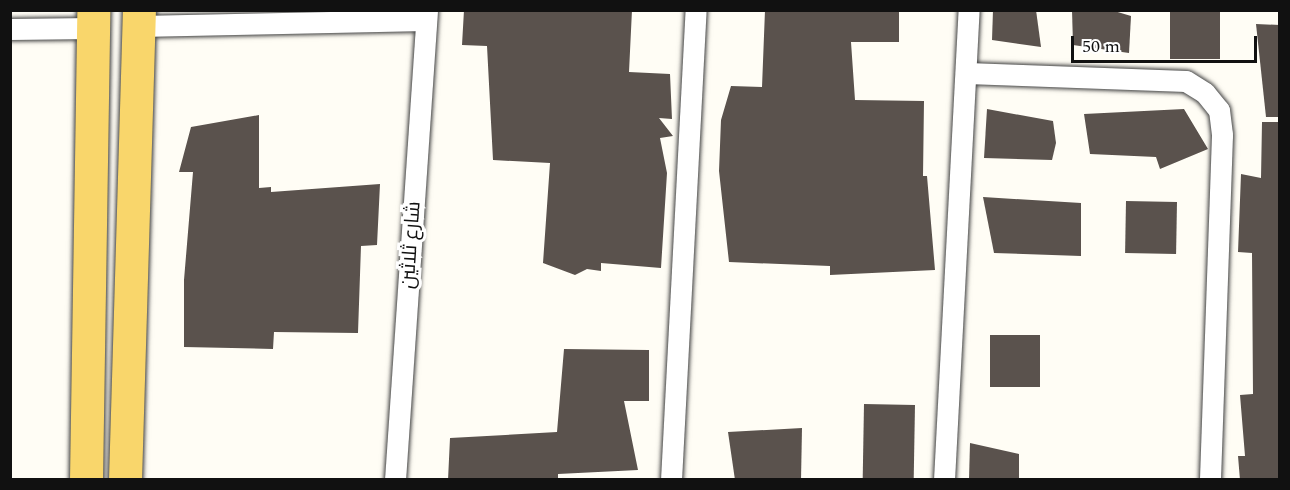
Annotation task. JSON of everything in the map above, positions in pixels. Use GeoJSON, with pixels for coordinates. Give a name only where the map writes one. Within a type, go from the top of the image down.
{"type":"FeatureCollection","features":[{"type":"Feature","properties":{"kind":"main road"},"geometry":{"type":"LineString","coordinates":[[125,480],[139,18]]}},
{"type":"Feature","properties":{"kind":"main road"},"geometry":{"type":"LineString","coordinates":[[86,480],[93,19]]}},
{"type":"Feature","properties":{"kind":"street"},"geometry":{"type":"LineString","coordinates":[[671,480],[696,10]]}},
{"type":"Feature","properties":{"kind":"street"},"geometry":{"type":"LineString","coordinates":[[944,480],[969,10]]}},
{"type":"Feature","properties":{"kind":"street"},"geometry":{"type":"LineString","coordinates":[[139,18],[427,15]]}},
{"type":"Feature","properties":{"kind":"street","name":"شارع ثلاثين"},"geometry":{"type":"LineString","coordinates":[[395,480],[427,15]]}},
{"type":"Feature","properties":{"kind":"street"},"geometry":{"type":"LineString","coordinates":[[10,29],[93,19]]}},
{"type":"Feature","properties":{"kind":"street"},"geometry":{"type":"LineString","coordinates":[[966,73],[1186,81],[1205,93],[1219,110],[1222,135],[1210,480]]}},
{"type":"Feature","properties":{"kind":"building"},"geometry":{"type":"Polygon","coordinates":[[[464,10],[632,10],[629,72],[670,74],[672,119],[659,118],[673,136],[660,138],[667,173],[661,268],[601,263],[601,271],[587,269],[575,275],[543,263],[550,163],[493,160],[487,46],[462,45],[464,10]]]}},
{"type":"Feature","properties":{"kind":"building"},"geometry":{"type":"Polygon","coordinates":[[[765,10],[899,10],[899,42],[851,42],[855,100],[924,101],[923,176],[927,176],[935,270],[830,275],[830,266],[729,262],[719,171],[721,120],[731,86],[762,87],[765,10]]]}},
{"type":"Feature","properties":{"kind":"building"},"geometry":{"type":"Polygon","coordinates":[[[993,10],[1036,10],[1041,47],[992,40],[993,10]]]}},
{"type":"Feature","properties":{"kind":"building"},"geometry":{"type":"Polygon","coordinates":[[[1072,10],[1111,10],[1131,16],[1129,53],[1073,45],[1072,10]]]}},
{"type":"Feature","properties":{"kind":"building"},"geometry":{"type":"Polygon","coordinates":[[[1170,10],[1220,10],[1220,59],[1170,59],[1170,10]]]}},
{"type":"Feature","properties":{"kind":"building"},"geometry":{"type":"Polygon","coordinates":[[[1256,24],[1280,25],[1280,117],[1266,117],[1256,24]]]}},
{"type":"Feature","properties":{"kind":"building"},"geometry":{"type":"Polygon","coordinates":[[[987,109],[1053,121],[1056,143],[1052,160],[984,158],[987,109]]]}},
{"type":"Feature","properties":{"kind":"building"},"geometry":{"type":"Polygon","coordinates":[[[1184,109],[1208,149],[1160,169],[1156,157],[1090,154],[1084,114],[1184,109]]]}},
{"type":"Feature","properties":{"kind":"building"},"geometry":{"type":"Polygon","coordinates":[[[259,115],[259,188],[271,187],[271,192],[380,184],[377,245],[361,246],[358,333],[274,332],[273,349],[184,347],[184,280],[193,172],[179,172],[191,127],[259,115]]]}},
{"type":"Feature","properties":{"kind":"building"},"geometry":{"type":"Polygon","coordinates":[[[1262,122],[1280,122],[1280,480],[1240,480],[1238,456],[1245,456],[1240,395],[1253,394],[1252,253],[1238,252],[1241,174],[1261,178],[1262,122]]]}},
{"type":"Feature","properties":{"kind":"building"},"geometry":{"type":"Polygon","coordinates":[[[983,197],[1081,203],[1081,256],[994,253],[983,197]]]}},
{"type":"Feature","properties":{"kind":"building"},"geometry":{"type":"Polygon","coordinates":[[[1126,201],[1177,202],[1176,254],[1125,253],[1126,201]]]}},
{"type":"Feature","properties":{"kind":"building"},"geometry":{"type":"Polygon","coordinates":[[[990,335],[1040,335],[1040,387],[990,387],[990,335]]]}},
{"type":"Feature","properties":{"kind":"building"},"geometry":{"type":"Polygon","coordinates":[[[564,349],[649,350],[649,401],[624,401],[638,470],[558,474],[558,480],[448,480],[450,438],[557,432],[564,349]]]}},
{"type":"Feature","properties":{"kind":"building"},"geometry":{"type":"Polygon","coordinates":[[[864,404],[915,405],[914,480],[863,480],[864,404]]]}},
{"type":"Feature","properties":{"kind":"building"},"geometry":{"type":"Polygon","coordinates":[[[802,428],[801,480],[735,480],[728,432],[802,428]]]}},
{"type":"Feature","properties":{"kind":"building"},"geometry":{"type":"Polygon","coordinates":[[[970,443],[1019,454],[1019,480],[969,480],[970,443]]]}}]}
